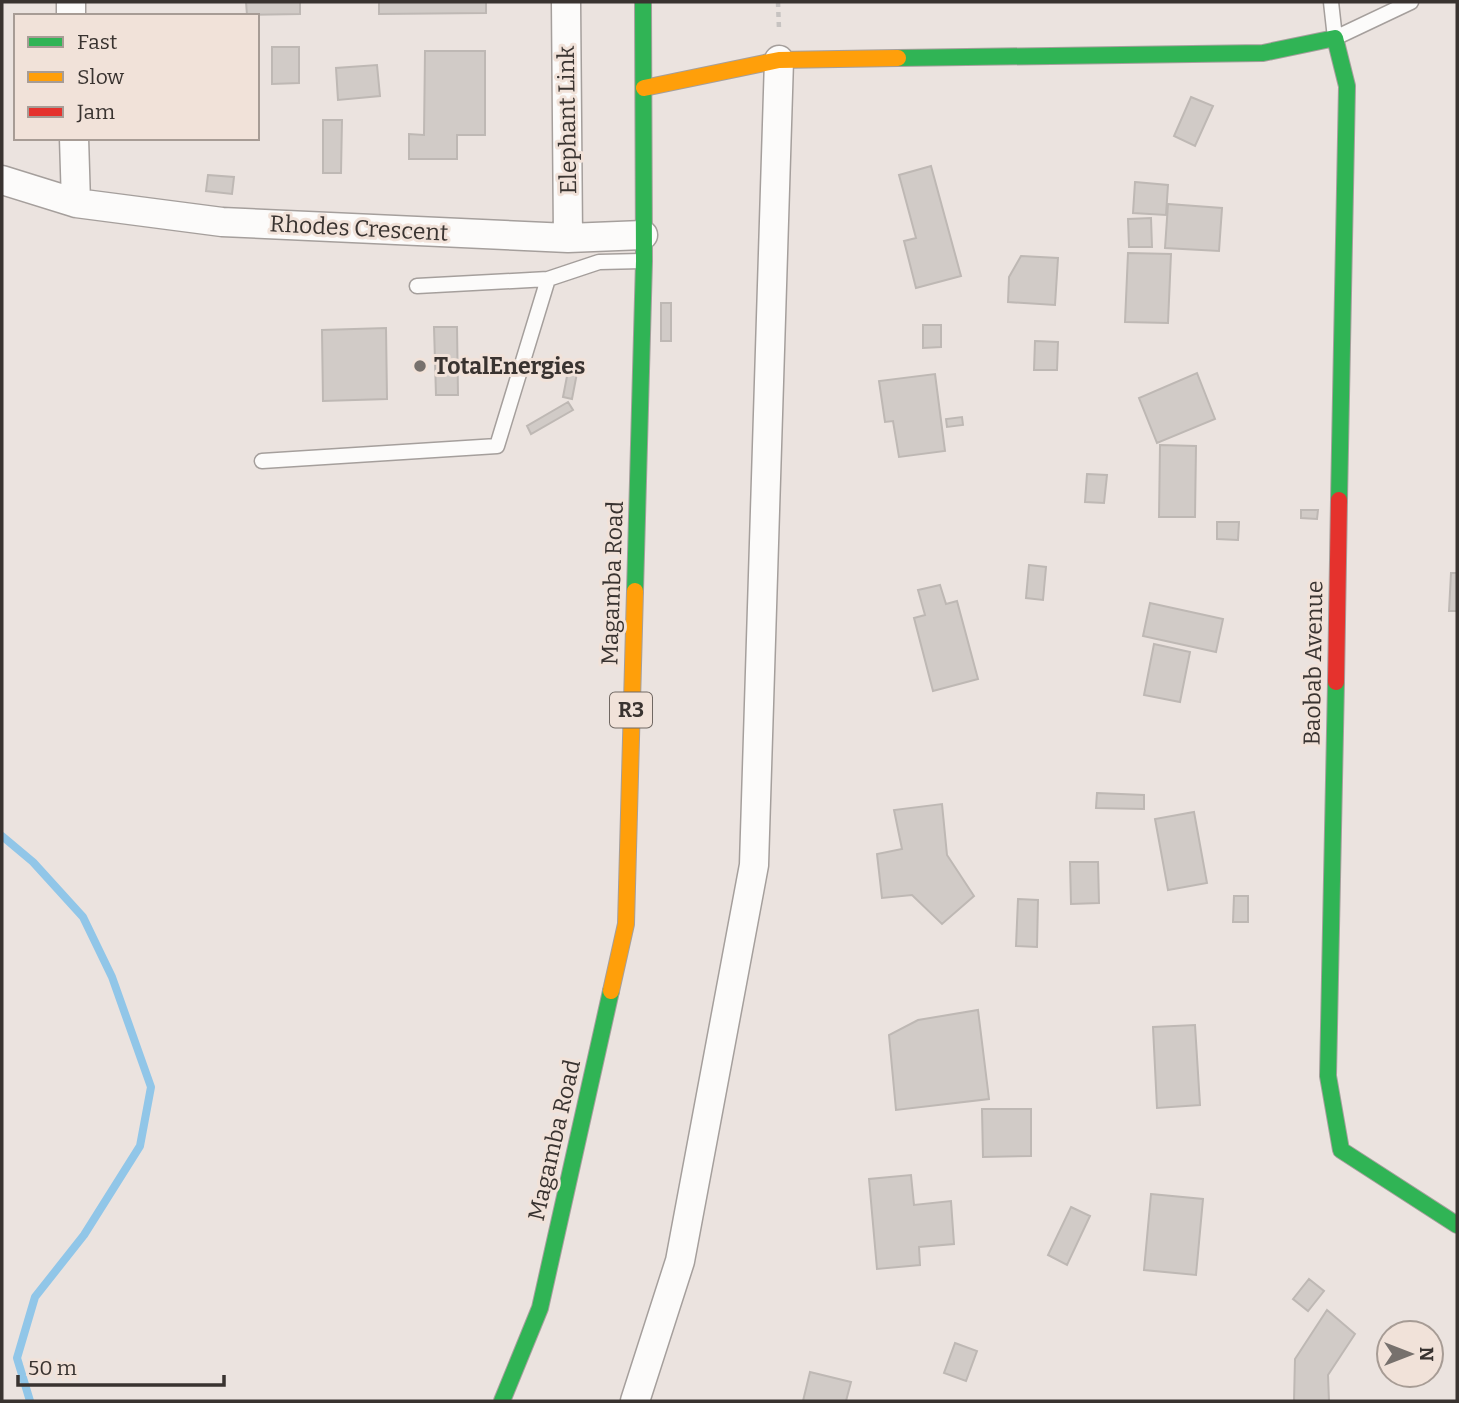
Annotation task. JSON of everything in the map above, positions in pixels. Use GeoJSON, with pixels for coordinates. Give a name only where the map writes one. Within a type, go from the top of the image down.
{"type":"FeatureCollection","features":[{"type":"Feature","properties":{"kind":"main road","name":"Magamba Road"},"geometry":{"type":"LineString","coordinates":[[502,1401],[540,1308],[626,924],[644,248],[643,2]]}},
{"type":"Feature","properties":{"kind":"main road"},"geometry":{"type":"LineString","coordinates":[[644,88],[779,60],[1263,52],[1335,38]]}},
{"type":"Feature","properties":{"kind":"main road","name":"Baobab Avenue"},"geometry":{"type":"LineString","coordinates":[[1335,38],[1347,86],[1328,1076],[1341,1150],[1457,1225]]}},
{"type":"Feature","properties":{"kind":"street","name":"Elephant Link"},"geometry":{"type":"LineString","coordinates":[[566,2],[568,238]]}},
{"type":"Feature","properties":{"kind":"street"},"geometry":{"type":"LineString","coordinates":[[635,1401],[680,1261],[754,865],[779,60]]}},
{"type":"Feature","properties":{"kind":"street"},"geometry":{"type":"LineString","coordinates":[[74,140],[76,203]]}},
{"type":"Feature","properties":{"kind":"street","name":"Rhodes Crescent"},"geometry":{"type":"LineString","coordinates":[[2,180],[76,203],[222,222],[568,238],[644,248]]}},
{"type":"Feature","properties":{"kind":"lane"},"geometry":{"type":"LineString","coordinates":[[1331,2],[1335,38],[1411,2]]}},
{"type":"Feature","properties":{"kind":"lane"},"geometry":{"type":"LineString","coordinates":[[417,286],[548,279],[644,248]]}},
{"type":"Feature","properties":{"kind":"lane"},"geometry":{"type":"LineString","coordinates":[[262,461],[497,446],[548,279]]}},
{"type":"Feature","properties":{"kind":"building"},"geometry":{"type":"Polygon","coordinates":[[[246,2],[300,2],[300,14],[247,14],[246,2]]]}},
{"type":"Feature","properties":{"kind":"building"},"geometry":{"type":"Polygon","coordinates":[[[379,2],[486,2],[486,13],[379,14],[379,2]]]}},
{"type":"Feature","properties":{"kind":"building"},"geometry":{"type":"Polygon","coordinates":[[[272,47],[299,47],[299,83],[272,84],[272,47]]]}},
{"type":"Feature","properties":{"kind":"building"},"geometry":{"type":"Polygon","coordinates":[[[425,51],[485,51],[485,135],[457,135],[457,159],[409,159],[409,134],[424,135],[425,51]]]}},
{"type":"Feature","properties":{"kind":"building"},"geometry":{"type":"Polygon","coordinates":[[[377,65],[380,96],[338,100],[336,68],[377,65]]]}},
{"type":"Feature","properties":{"kind":"building"},"geometry":{"type":"Polygon","coordinates":[[[1191,97],[1213,106],[1195,146],[1174,136],[1191,97]]]}},
{"type":"Feature","properties":{"kind":"building"},"geometry":{"type":"Polygon","coordinates":[[[323,120],[342,120],[341,173],[323,173],[323,120]]]}},
{"type":"Feature","properties":{"kind":"building"},"geometry":{"type":"Polygon","coordinates":[[[931,166],[961,276],[916,288],[904,241],[916,238],[899,175],[931,166]]]}},
{"type":"Feature","properties":{"kind":"building"},"geometry":{"type":"Polygon","coordinates":[[[208,175],[234,177],[232,194],[206,191],[208,175]]]}},
{"type":"Feature","properties":{"kind":"building"},"geometry":{"type":"Polygon","coordinates":[[[1135,182],[1168,185],[1166,215],[1133,213],[1135,182]]]}},
{"type":"Feature","properties":{"kind":"building"},"geometry":{"type":"Polygon","coordinates":[[[1168,204],[1222,208],[1219,251],[1165,248],[1168,204]]]}},
{"type":"Feature","properties":{"kind":"building"},"geometry":{"type":"Polygon","coordinates":[[[1151,218],[1152,247],[1129,247],[1128,219],[1151,218]]]}},
{"type":"Feature","properties":{"kind":"building"},"geometry":{"type":"Polygon","coordinates":[[[1128,253],[1171,254],[1168,323],[1125,322],[1128,253]]]}},
{"type":"Feature","properties":{"kind":"building"},"geometry":{"type":"Polygon","coordinates":[[[1021,256],[1058,258],[1055,305],[1008,302],[1009,277],[1021,256]]]}},
{"type":"Feature","properties":{"kind":"building"},"geometry":{"type":"Polygon","coordinates":[[[661,303],[671,303],[671,341],[661,341],[661,303]]]}},
{"type":"Feature","properties":{"kind":"building"},"geometry":{"type":"Polygon","coordinates":[[[923,325],[941,325],[941,347],[923,348],[923,325]]]}},
{"type":"Feature","properties":{"kind":"building"},"geometry":{"type":"Polygon","coordinates":[[[434,327],[457,327],[458,395],[436,395],[434,327]]]}},
{"type":"Feature","properties":{"kind":"building"},"geometry":{"type":"Polygon","coordinates":[[[386,328],[387,399],[323,401],[322,330],[386,328]]]}},
{"type":"Feature","properties":{"kind":"building"},"geometry":{"type":"Polygon","coordinates":[[[1035,341],[1058,342],[1057,370],[1034,370],[1035,341]]]}},
{"type":"Feature","properties":{"kind":"building"},"geometry":{"type":"Polygon","coordinates":[[[568,371],[577,373],[572,399],[563,397],[568,371]]]}},
{"type":"Feature","properties":{"kind":"building"},"geometry":{"type":"Polygon","coordinates":[[[1197,373],[1215,419],[1157,443],[1139,398],[1197,373]]]}},
{"type":"Feature","properties":{"kind":"building"},"geometry":{"type":"Polygon","coordinates":[[[935,374],[945,451],[899,457],[893,421],[885,422],[879,381],[935,374]]]}},
{"type":"Feature","properties":{"kind":"building"},"geometry":{"type":"Polygon","coordinates":[[[568,402],[573,410],[531,434],[527,426],[568,402]]]}},
{"type":"Feature","properties":{"kind":"building"},"geometry":{"type":"Polygon","coordinates":[[[962,417],[963,425],[947,427],[946,419],[962,417]]]}},
{"type":"Feature","properties":{"kind":"building"},"geometry":{"type":"Polygon","coordinates":[[[1160,445],[1196,446],[1195,517],[1159,517],[1160,445]]]}},
{"type":"Feature","properties":{"kind":"building"},"geometry":{"type":"Polygon","coordinates":[[[1087,474],[1107,475],[1104,503],[1085,502],[1087,474]]]}},
{"type":"Feature","properties":{"kind":"building"},"geometry":{"type":"Polygon","coordinates":[[[1301,510],[1318,510],[1317,519],[1301,518],[1301,510]]]}},
{"type":"Feature","properties":{"kind":"building"},"geometry":{"type":"Polygon","coordinates":[[[1217,522],[1239,522],[1238,540],[1217,539],[1217,522]]]}},
{"type":"Feature","properties":{"kind":"building"},"geometry":{"type":"Polygon","coordinates":[[[1029,565],[1046,567],[1043,600],[1026,598],[1029,565]]]}},
{"type":"Feature","properties":{"kind":"building"},"geometry":{"type":"Polygon","coordinates":[[[1451,573],[1457,573],[1457,611],[1449,611],[1451,573]]]}},
{"type":"Feature","properties":{"kind":"building"},"geometry":{"type":"Polygon","coordinates":[[[940,585],[946,604],[957,601],[978,679],[933,691],[914,618],[925,615],[918,590],[940,585]]]}},
{"type":"Feature","properties":{"kind":"building"},"geometry":{"type":"Polygon","coordinates":[[[1150,603],[1223,619],[1216,652],[1143,636],[1150,603]]]}},
{"type":"Feature","properties":{"kind":"building"},"geometry":{"type":"Polygon","coordinates":[[[1154,644],[1190,652],[1180,702],[1144,695],[1154,644]]]}},
{"type":"Feature","properties":{"kind":"building"},"geometry":{"type":"Polygon","coordinates":[[[1097,793],[1144,795],[1144,809],[1096,808],[1097,793]]]}},
{"type":"Feature","properties":{"kind":"building"},"geometry":{"type":"Polygon","coordinates":[[[942,804],[947,855],[974,896],[942,924],[912,895],[882,898],[877,854],[902,849],[894,810],[942,804]]]}},
{"type":"Feature","properties":{"kind":"building"},"geometry":{"type":"Polygon","coordinates":[[[1194,812],[1207,883],[1168,890],[1155,819],[1194,812]]]}},
{"type":"Feature","properties":{"kind":"building"},"geometry":{"type":"Polygon","coordinates":[[[1070,862],[1098,862],[1099,903],[1071,904],[1070,862]]]}},
{"type":"Feature","properties":{"kind":"building"},"geometry":{"type":"Polygon","coordinates":[[[1234,896],[1248,896],[1248,922],[1233,922],[1234,896]]]}},
{"type":"Feature","properties":{"kind":"building"},"geometry":{"type":"Polygon","coordinates":[[[1018,899],[1038,900],[1037,947],[1016,946],[1018,899]]]}},
{"type":"Feature","properties":{"kind":"building"},"geometry":{"type":"Polygon","coordinates":[[[978,1010],[989,1099],[896,1110],[889,1035],[918,1020],[978,1010]]]}},
{"type":"Feature","properties":{"kind":"building"},"geometry":{"type":"Polygon","coordinates":[[[1195,1025],[1200,1105],[1157,1108],[1153,1027],[1195,1025]]]}},
{"type":"Feature","properties":{"kind":"building"},"geometry":{"type":"Polygon","coordinates":[[[982,1109],[1031,1109],[1031,1156],[983,1157],[982,1109]]]}},
{"type":"Feature","properties":{"kind":"building"},"geometry":{"type":"Polygon","coordinates":[[[911,1175],[914,1205],[951,1201],[954,1244],[919,1247],[920,1265],[877,1269],[869,1179],[911,1175]]]}},
{"type":"Feature","properties":{"kind":"building"},"geometry":{"type":"Polygon","coordinates":[[[1151,1194],[1203,1199],[1196,1275],[1144,1270],[1151,1194]]]}},
{"type":"Feature","properties":{"kind":"building"},"geometry":{"type":"Polygon","coordinates":[[[1071,1207],[1090,1216],[1067,1265],[1048,1255],[1071,1207]]]}},
{"type":"Feature","properties":{"kind":"building"},"geometry":{"type":"Polygon","coordinates":[[[1309,1279],[1324,1291],[1308,1311],[1293,1299],[1309,1279]]]}},
{"type":"Feature","properties":{"kind":"building"},"geometry":{"type":"Polygon","coordinates":[[[1327,1310],[1355,1334],[1328,1375],[1329,1401],[1294,1401],[1295,1359],[1327,1310]]]}},
{"type":"Feature","properties":{"kind":"building"},"geometry":{"type":"Polygon","coordinates":[[[955,1343],[977,1351],[966,1381],[944,1373],[955,1343]]]}},
{"type":"Feature","properties":{"kind":"building"},"geometry":{"type":"Polygon","coordinates":[[[810,1372],[851,1382],[846,1401],[803,1401],[810,1372]]]}},
{"type":"Feature","properties":{"kind":"waterway"},"geometry":{"type":"LineString","coordinates":[[2,836],[33,862],[83,917],[112,977],[151,1087],[140,1146],[84,1235],[35,1297],[17,1358],[30,1401]]}},
{"type":"Feature","properties":{"kind":"traffic: fast"},"geometry":{"type":"LineString","coordinates":[[635,591],[644,261],[643,2]]}},
{"type":"Feature","properties":{"kind":"traffic: fast"},"geometry":{"type":"LineString","coordinates":[[898,58],[1263,53],[1335,38],[1347,86],[1339,500]]}},
{"type":"Feature","properties":{"kind":"traffic: fast"},"geometry":{"type":"LineString","coordinates":[[1336,682],[1328,1076],[1341,1150],[1457,1225]]}},
{"type":"Feature","properties":{"kind":"traffic: fast"},"geometry":{"type":"LineString","coordinates":[[502,1401],[540,1308],[611,991]]}},
{"type":"Feature","properties":{"kind":"traffic: slow"},"geometry":{"type":"LineString","coordinates":[[644,88],[779,60],[898,58]]}},
{"type":"Feature","properties":{"kind":"traffic: slow"},"geometry":{"type":"LineString","coordinates":[[611,991],[626,924],[635,591]]}},
{"type":"Feature","properties":{"kind":"traffic: jam"},"geometry":{"type":"LineString","coordinates":[[1336,682],[1339,500]]}},
{"type":"Feature","properties":{"kind":"place","name":"TotalEnergies"},"geometry":{"type":"Point","coordinates":[420,366]}}]}
